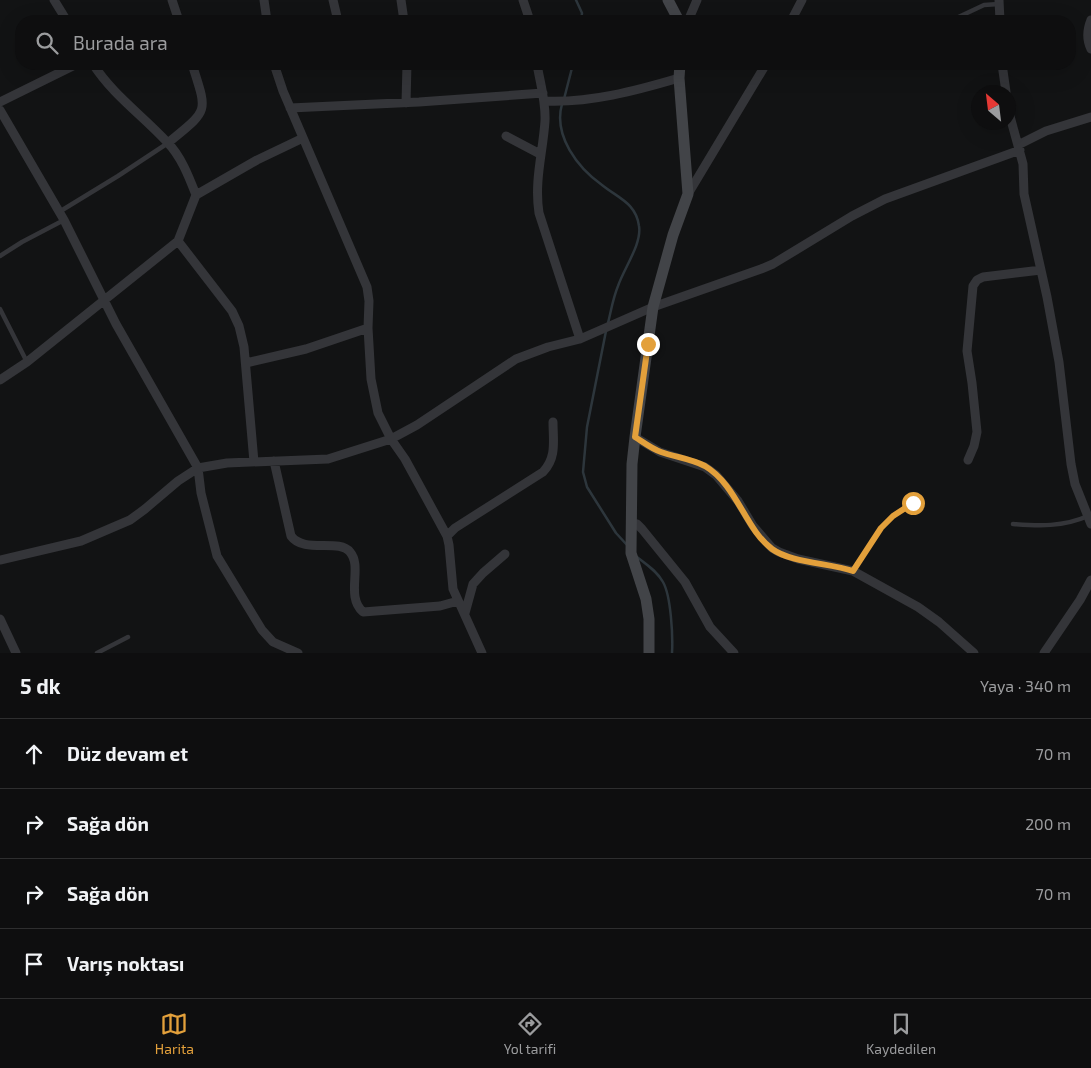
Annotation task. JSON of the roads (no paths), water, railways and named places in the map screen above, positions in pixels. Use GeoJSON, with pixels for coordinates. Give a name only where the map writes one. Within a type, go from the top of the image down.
{"type":"FeatureCollection","features":[{"type":"Feature","properties":{"kind":"street"},"geometry":{"type":"LineString","coordinates":[[54,0],[63,15]]}},
{"type":"Feature","properties":{"kind":"street"},"geometry":{"type":"LineString","coordinates":[[172,0],[178,15]]}},
{"type":"Feature","properties":{"kind":"street"},"geometry":{"type":"LineString","coordinates":[[264,0],[266,15]]}},
{"type":"Feature","properties":{"kind":"street"},"geometry":{"type":"LineString","coordinates":[[333,0],[337,15]]}},
{"type":"Feature","properties":{"kind":"street"},"geometry":{"type":"LineString","coordinates":[[401,0],[403,15]]}},
{"type":"Feature","properties":{"kind":"street"},"geometry":{"type":"LineString","coordinates":[[523,0],[528,15]]}},
{"type":"Feature","properties":{"kind":"street"},"geometry":{"type":"LineString","coordinates":[[668,0],[675,15]]}},
{"type":"Feature","properties":{"kind":"street"},"geometry":{"type":"LineString","coordinates":[[691,15],[697,0]]}},
{"type":"Feature","properties":{"kind":"street"},"geometry":{"type":"LineString","coordinates":[[795,15],[802,0]]}},
{"type":"Feature","properties":{"kind":"street"},"geometry":{"type":"LineString","coordinates":[[999,2],[1000,15]]}},
{"type":"Feature","properties":{"kind":"street"},"geometry":{"type":"LineString","coordinates":[[1091,20],[1087,36],[1091,49]]}},
{"type":"Feature","properties":{"kind":"street"},"geometry":{"type":"LineString","coordinates":[[0,102],[65,70]]}},
{"type":"Feature","properties":{"kind":"street"},"geometry":{"type":"LineString","coordinates":[[98,70],[115,92],[168,143],[180,162],[196,195]]}},
{"type":"Feature","properties":{"kind":"street"},"geometry":{"type":"LineString","coordinates":[[168,143],[196,120],[202,109],[203,99],[194,70]]}},
{"type":"Feature","properties":{"kind":"street"},"geometry":{"type":"LineString","coordinates":[[276,70],[290,108],[367,287],[371,379],[378,413],[391,439],[405,458],[447,536],[453,589],[482,653]]}},
{"type":"Feature","properties":{"kind":"street"},"geometry":{"type":"LineString","coordinates":[[406,103],[407,70]]}},
{"type":"Feature","properties":{"kind":"street"},"geometry":{"type":"LineString","coordinates":[[538,70],[544,97],[545,122],[540,154],[537,199],[580,339]]}},
{"type":"Feature","properties":{"kind":"street"},"geometry":{"type":"LineString","coordinates":[[680,70],[688,194]]}},
{"type":"Feature","properties":{"kind":"street"},"geometry":{"type":"LineString","coordinates":[[650,653],[649,619],[646,599],[630,553],[635,437],[653,307],[673,235],[688,194],[762,70]]}},
{"type":"Feature","properties":{"kind":"street"},"geometry":{"type":"LineString","coordinates":[[1003,70],[1005,85]]}},
{"type":"Feature","properties":{"kind":"street"},"geometry":{"type":"LineString","coordinates":[[290,108],[544,97],[558,102],[572,101],[623,93],[679,78]]}},
{"type":"Feature","properties":{"kind":"street"},"geometry":{"type":"LineString","coordinates":[[0,110],[61,216],[104,300],[198,468],[201,493],[217,556],[262,630],[273,642],[298,653]]}},
{"type":"Feature","properties":{"kind":"street"},"geometry":{"type":"LineString","coordinates":[[0,560],[81,540],[130,520],[146,509],[178,481],[198,468],[227,463],[336,458],[391,439],[417,425],[516,359],[548,347],[580,339],[653,307],[773,264],[852,216],[885,199],[1019,148],[1046,131],[1091,117]]}},
{"type":"Feature","properties":{"kind":"street"},"geometry":{"type":"LineString","coordinates":[[1014,130],[1023,164],[1024,194],[1059,362],[1071,464],[1075,484],[1090,520]]}},
{"type":"Feature","properties":{"kind":"street"},"geometry":{"type":"LineString","coordinates":[[506,136],[540,154]]}},
{"type":"Feature","properties":{"kind":"street"},"geometry":{"type":"LineString","coordinates":[[0,380],[27,362],[178,241],[196,195],[257,160],[303,138]]}},
{"type":"Feature","properties":{"kind":"street"},"geometry":{"type":"LineString","coordinates":[[178,241],[232,312],[242,336],[254,462]]}},
{"type":"Feature","properties":{"kind":"street"},"geometry":{"type":"LineString","coordinates":[[968,460],[977,432],[967,351],[973,286],[977,280],[983,277],[1041,270]]}},
{"type":"Feature","properties":{"kind":"street"},"geometry":{"type":"LineString","coordinates":[[246,364],[306,348],[368,328]]}},
{"type":"Feature","properties":{"kind":"street"},"geometry":{"type":"LineString","coordinates":[[447,536],[455,528],[543,472],[550,464],[552,457],[553,422]]}},
{"type":"Feature","properties":{"kind":"street"},"geometry":{"type":"LineString","coordinates":[[635,437],[660,452],[705,466],[716,475],[738,501],[753,526],[772,548],[798,558],[853,571],[939,622],[974,653]]}},
{"type":"Feature","properties":{"kind":"street"},"geometry":{"type":"LineString","coordinates":[[274,461],[291,536],[301,544],[336,546],[347,549],[352,553],[354,560],[355,601],[358,608],[363,612],[440,606],[458,601]]}},
{"type":"Feature","properties":{"kind":"street"},"geometry":{"type":"LineString","coordinates":[[631,526],[639,526],[680,574],[710,627],[734,653]]}},
{"type":"Feature","properties":{"kind":"street"},"geometry":{"type":"LineString","coordinates":[[465,613],[473,584],[505,554]]}},
{"type":"Feature","properties":{"kind":"street"},"geometry":{"type":"LineString","coordinates":[[1044,653],[1080,600],[1091,580]]}},
{"type":"Feature","properties":{"kind":"street"},"geometry":{"type":"LineString","coordinates":[[0,619],[16,653]]}},
{"type":"Feature","properties":{"kind":"lane"},"geometry":{"type":"LineString","coordinates":[[964,15],[999,2]]}},
{"type":"Feature","properties":{"kind":"lane"},"geometry":{"type":"LineString","coordinates":[[0,256],[168,143]]}},
{"type":"Feature","properties":{"kind":"lane"},"geometry":{"type":"LineString","coordinates":[[0,309],[27,362]]}},
{"type":"Feature","properties":{"kind":"lane"},"geometry":{"type":"LineString","coordinates":[[853,571],[881,528],[893,516],[913,503]]}},
{"type":"Feature","properties":{"kind":"lane"},"geometry":{"type":"LineString","coordinates":[[1013,524],[1055,526],[1090,520]]}},
{"type":"Feature","properties":{"kind":"lane"},"geometry":{"type":"LineString","coordinates":[[97,653],[128,637]]}},
{"type":"Feature","properties":{"kind":"waterway"},"geometry":{"type":"LineString","coordinates":[[576,0],[582,15]]}},
{"type":"Feature","properties":{"kind":"waterway"},"geometry":{"type":"LineString","coordinates":[[564,99],[571,70]]}},
{"type":"Feature","properties":{"kind":"waterway"},"geometry":{"type":"LineString","coordinates":[[562,104],[561,128],[564,139],[576,160],[593,178],[630,206],[639,226],[638,240],[616,291],[608,323]]}},
{"type":"Feature","properties":{"kind":"waterway"},"geometry":{"type":"LineString","coordinates":[[606,331],[587,427],[583,472],[587,487],[616,533],[627,545]]}},
{"type":"Feature","properties":{"kind":"waterway"},"geometry":{"type":"LineString","coordinates":[[637,557],[658,574],[666,588],[671,616],[672,653]]}}]}
